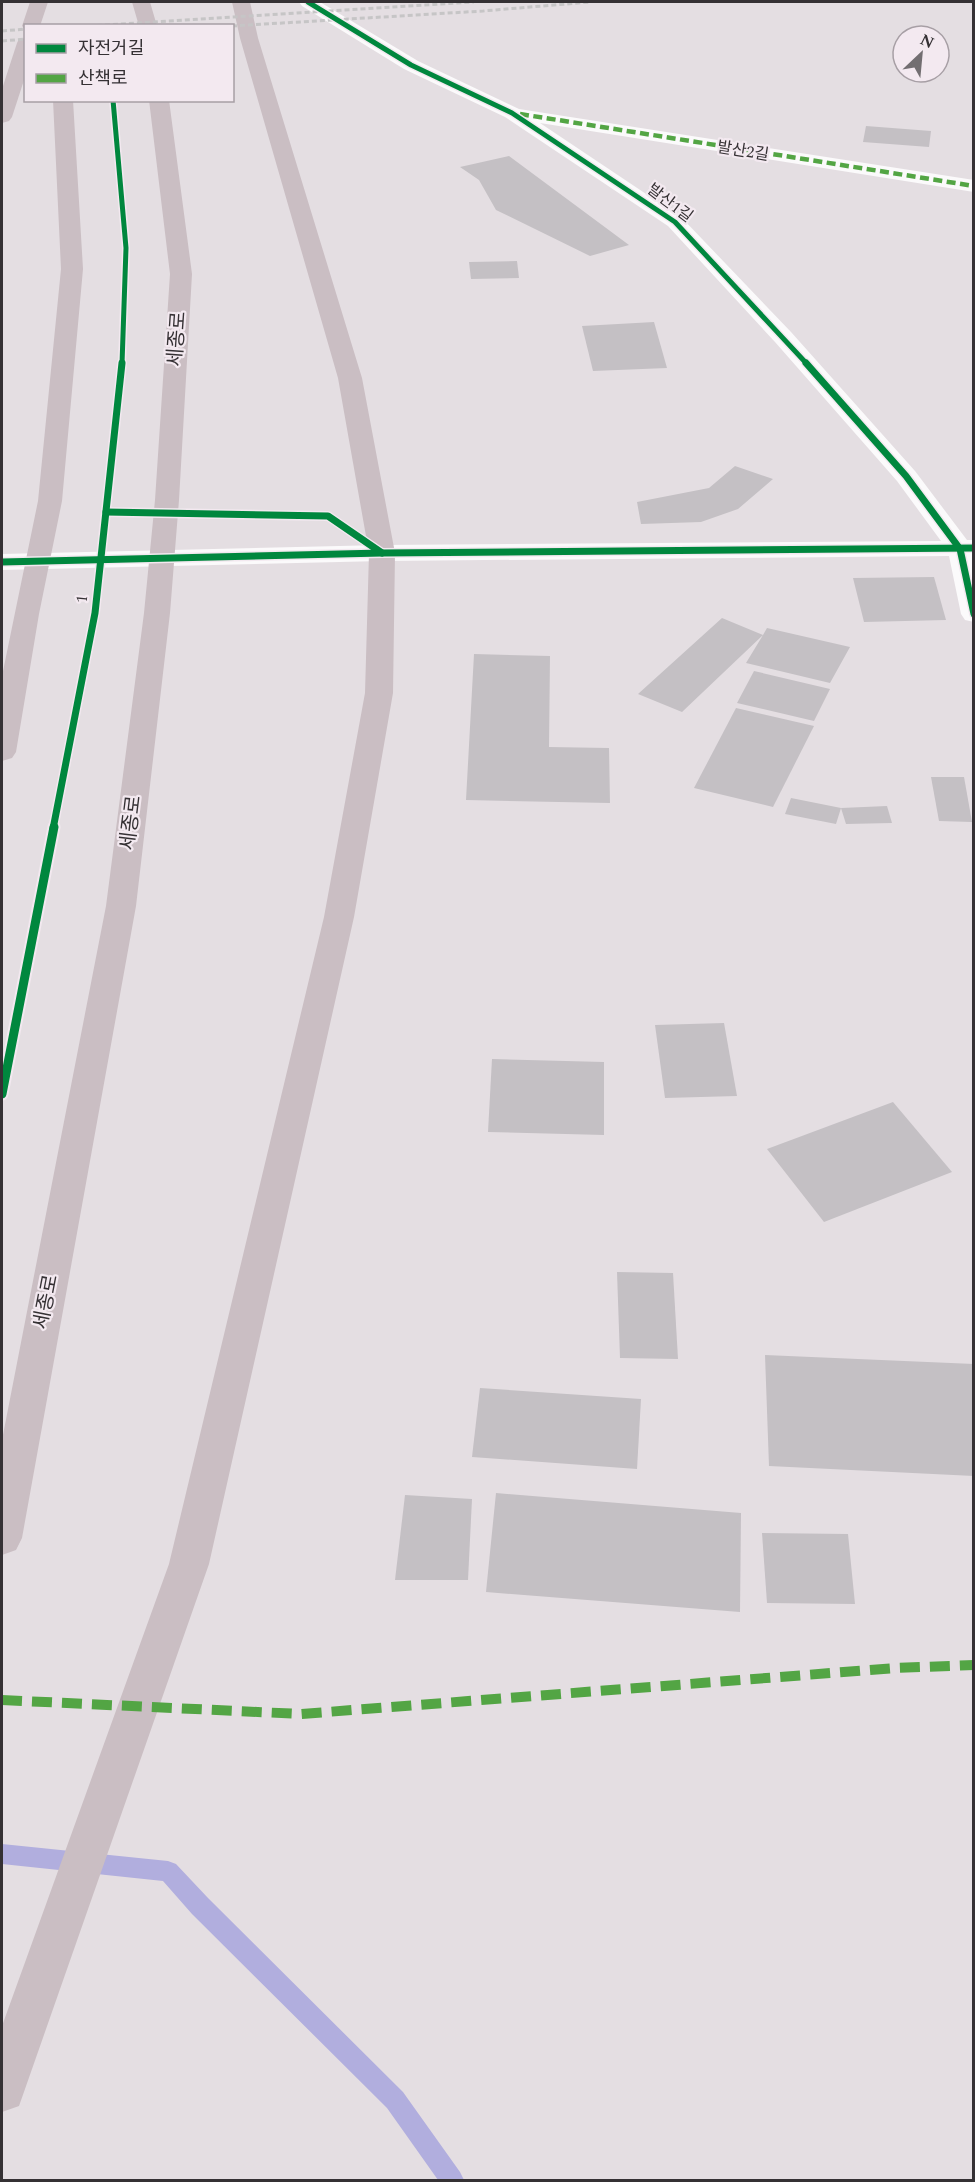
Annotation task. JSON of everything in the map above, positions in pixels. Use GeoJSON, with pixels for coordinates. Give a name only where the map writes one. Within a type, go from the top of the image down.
{"type":"FeatureCollection","features":[{"type":"Feature","properties":{"kind":"highway"},"geometry":{"type":"LineString","coordinates":[[141,2],[147,24]]}},
{"type":"Feature","properties":{"kind":"highway"},"geometry":{"type":"LineString","coordinates":[[2,2089],[189,1564],[339,916],[379,693],[382,553],[350,378],[249,38],[241,2]]}},
{"type":"Feature","properties":{"kind":"highway"},"geometry":{"type":"LineString","coordinates":[[33,24],[48,4]]}},
{"type":"Feature","properties":{"kind":"highway"},"geometry":{"type":"LineString","coordinates":[[2,117],[24,49]]}},
{"type":"Feature","properties":{"kind":"highway"},"geometry":{"type":"LineString","coordinates":[[2,752],[26,614],[50,501],[72,268],[63,102]]}},
{"type":"Feature","properties":{"kind":"highway","name":"세종로"},"geometry":{"type":"LineString","coordinates":[[2,1534],[121,906],[157,613],[167,500],[181,274],[159,102]]}},
{"type":"Feature","properties":{"kind":"street","name":"발산1길"},"geometry":{"type":"LineString","coordinates":[[309,2],[411,65],[512,113],[675,222],[783,337],[967,548],[974,614]]}},
{"type":"Feature","properties":{"kind":"street","name":"발산2길"},"geometry":{"type":"LineString","coordinates":[[512,113],[974,186]]}},
{"type":"Feature","properties":{"kind":"street"},"geometry":{"type":"LineString","coordinates":[[2,562],[382,553],[967,548]]}},
{"type":"Feature","properties":{"kind":"building"},"geometry":{"type":"Polygon","coordinates":[[[866,126],[931,131],[929,147],[863,142],[866,126]]]}},
{"type":"Feature","properties":{"kind":"building"},"geometry":{"type":"Polygon","coordinates":[[[509,156],[629,245],[590,256],[496,210],[479,180],[460,167],[509,156]]]}},
{"type":"Feature","properties":{"kind":"building"},"geometry":{"type":"Polygon","coordinates":[[[517,261],[519,278],[471,279],[469,262],[517,261]]]}},
{"type":"Feature","properties":{"kind":"building"},"geometry":{"type":"Polygon","coordinates":[[[654,322],[667,368],[593,371],[582,326],[654,322]]]}},
{"type":"Feature","properties":{"kind":"building"},"geometry":{"type":"Polygon","coordinates":[[[735,466],[773,479],[738,509],[701,522],[641,524],[637,502],[709,488],[735,466]]]}},
{"type":"Feature","properties":{"kind":"building"},"geometry":{"type":"Polygon","coordinates":[[[934,577],[946,620],[864,622],[853,578],[934,577]]]}},
{"type":"Feature","properties":{"kind":"building"},"geometry":{"type":"Polygon","coordinates":[[[722,618],[763,635],[682,712],[638,694],[722,618]]]}},
{"type":"Feature","properties":{"kind":"building"},"geometry":{"type":"Polygon","coordinates":[[[767,628],[850,647],[830,683],[746,663],[767,628]]]}},
{"type":"Feature","properties":{"kind":"building"},"geometry":{"type":"Polygon","coordinates":[[[474,654],[550,656],[549,747],[609,748],[610,803],[466,800],[474,654]]]}},
{"type":"Feature","properties":{"kind":"building"},"geometry":{"type":"Polygon","coordinates":[[[754,671],[830,689],[814,721],[737,703],[754,671]]]}},
{"type":"Feature","properties":{"kind":"building"},"geometry":{"type":"Polygon","coordinates":[[[736,708],[814,726],[773,807],[694,788],[736,708]]]}},
{"type":"Feature","properties":{"kind":"building"},"geometry":{"type":"Polygon","coordinates":[[[931,777],[964,777],[972,822],[939,821],[931,777]]]}},
{"type":"Feature","properties":{"kind":"building"},"geometry":{"type":"Polygon","coordinates":[[[791,798],[841,808],[836,824],[785,814],[791,798]]]}},
{"type":"Feature","properties":{"kind":"building"},"geometry":{"type":"Polygon","coordinates":[[[887,806],[892,823],[846,824],[841,808],[887,806]]]}},
{"type":"Feature","properties":{"kind":"building"},"geometry":{"type":"Polygon","coordinates":[[[724,1023],[737,1096],[665,1098],[655,1025],[724,1023]]]}},
{"type":"Feature","properties":{"kind":"building"},"geometry":{"type":"Polygon","coordinates":[[[492,1059],[604,1062],[604,1135],[488,1132],[492,1059]]]}},
{"type":"Feature","properties":{"kind":"building"},"geometry":{"type":"Polygon","coordinates":[[[893,1102],[952,1172],[824,1222],[767,1149],[893,1102]]]}},
{"type":"Feature","properties":{"kind":"building"},"geometry":{"type":"Polygon","coordinates":[[[617,1272],[673,1273],[678,1359],[620,1358],[617,1272]]]}},
{"type":"Feature","properties":{"kind":"building"},"geometry":{"type":"Polygon","coordinates":[[[765,1355],[974,1364],[974,1476],[769,1466],[765,1355]]]}},
{"type":"Feature","properties":{"kind":"building"},"geometry":{"type":"Polygon","coordinates":[[[480,1388],[641,1399],[637,1469],[472,1457],[480,1388]]]}},
{"type":"Feature","properties":{"kind":"building"},"geometry":{"type":"Polygon","coordinates":[[[496,1493],[741,1513],[740,1612],[486,1592],[496,1493]]]}},
{"type":"Feature","properties":{"kind":"building"},"geometry":{"type":"Polygon","coordinates":[[[405,1495],[472,1499],[468,1580],[395,1580],[405,1495]]]}},
{"type":"Feature","properties":{"kind":"building"},"geometry":{"type":"Polygon","coordinates":[[[762,1533],[848,1534],[855,1604],[767,1603],[762,1533]]]}},
{"type":"Feature","properties":{"kind":"waterway"},"geometry":{"type":"LineString","coordinates":[[2,1854],[168,1871],[200,1906],[395,2100],[452,2180]]}},
{"type":"Feature","properties":{"kind":"railway"},"geometry":{"type":"LineString","coordinates":[[121,24],[474,2]]}},
{"type":"Feature","properties":{"kind":"railway"},"geometry":{"type":"LineString","coordinates":[[234,26],[483,11],[590,2]]}},
{"type":"Feature","properties":{"kind":"railway"},"geometry":{"type":"LineString","coordinates":[[2,31],[24,29]]}},
{"type":"Feature","properties":{"kind":"railway"},"geometry":{"type":"LineString","coordinates":[[2,41],[24,39]]}},
{"type":"Feature","properties":{"kind":"marked path"},"geometry":{"type":"LineString","coordinates":[[520,114],[974,186]]}},
{"type":"Feature","properties":{"kind":"marked path"},"geometry":{"type":"LineString","coordinates":[[2,1700],[301,1714],[896,1668],[974,1665]]}},
{"type":"Feature","properties":{"kind":"cycle path"},"geometry":{"type":"LineString","coordinates":[[308,2],[411,65],[512,113],[675,222],[783,337],[906,476],[960,549],[974,614]]}},
{"type":"Feature","properties":{"kind":"cycle path","name":"1"},"geometry":{"type":"LineString","coordinates":[[2,1094],[95,613],[122,363],[126,248],[113,102]]}},
{"type":"Feature","properties":{"kind":"cycle path"},"geometry":{"type":"LineString","coordinates":[[106,512],[328,516],[382,553]]}},
{"type":"Feature","properties":{"kind":"cycle path"},"geometry":{"type":"LineString","coordinates":[[2,562],[382,553],[974,548]]}}]}
